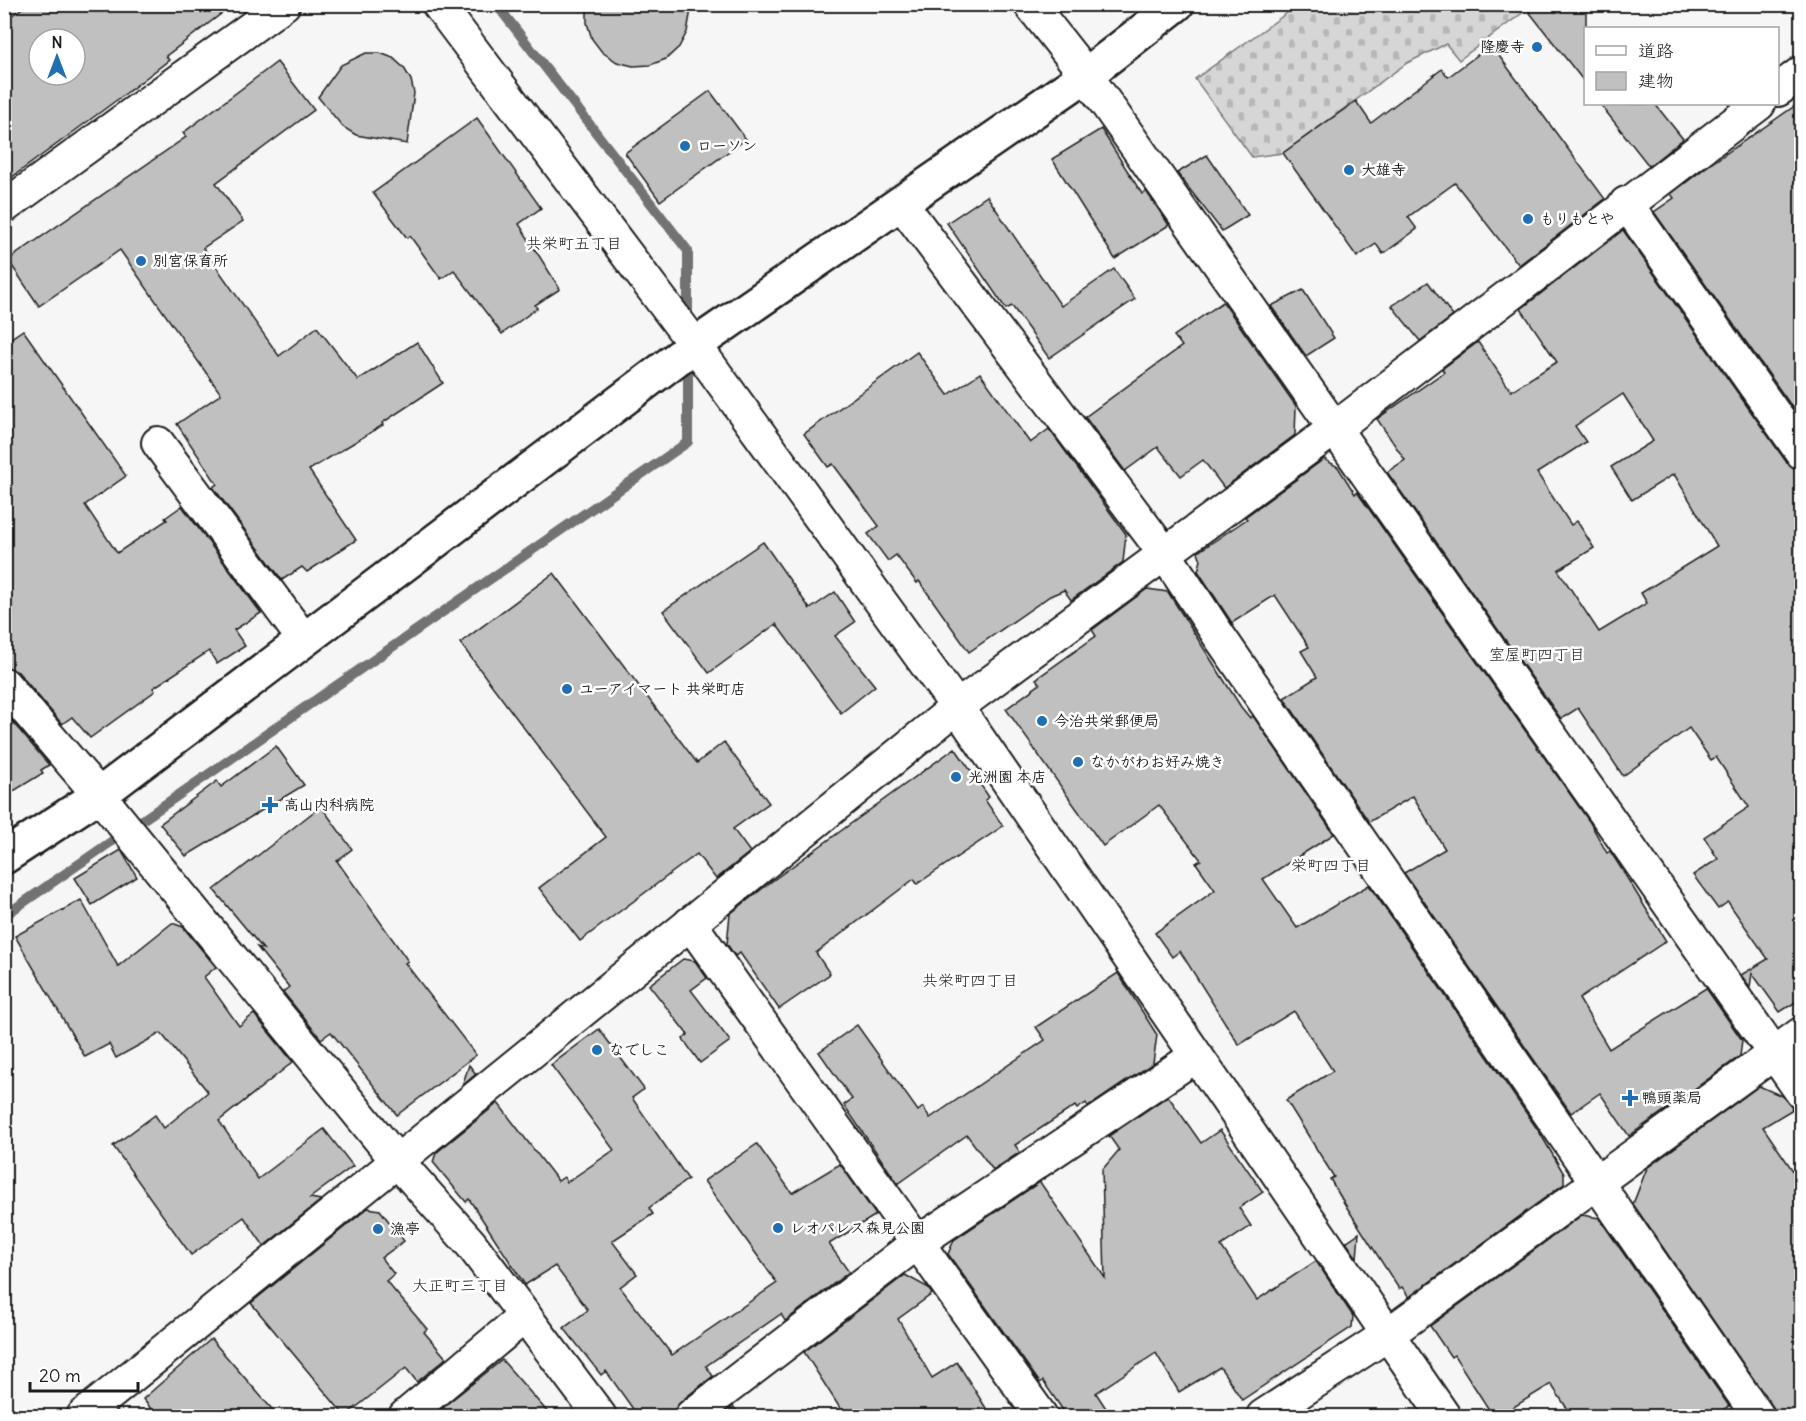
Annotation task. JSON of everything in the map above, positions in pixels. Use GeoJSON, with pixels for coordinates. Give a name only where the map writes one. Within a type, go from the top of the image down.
{"type":"FeatureCollection","features":[{"type":"Feature","properties":{"kind":"street"},"geometry":{"type":"LineString","coordinates":[[4,207],[284,4]]}},
{"type":"Feature","properties":{"kind":"street"},"geometry":{"type":"LineString","coordinates":[[438,4],[695,345],[957,707],[1444,1416]]}},
{"type":"Feature","properties":{"kind":"street"},"geometry":{"type":"LineString","coordinates":[[1030,4],[1086,75],[1802,1093]]}},
{"type":"Feature","properties":{"kind":"street"},"geometry":{"type":"LineString","coordinates":[[4,857],[99,795],[695,345],[1086,75],[1178,4]]}},
{"type":"Feature","properties":{"kind":"street"},"geometry":{"type":"LineString","coordinates":[[1779,89],[1802,72]]}},
{"type":"Feature","properties":{"kind":"street"},"geometry":{"type":"LineString","coordinates":[[83,1416],[957,707],[1334,429],[1626,203],[1758,105]]}},
{"type":"Feature","properties":{"kind":"street"},"geometry":{"type":"LineString","coordinates":[[901,203],[1165,554],[1595,1183],[1758,1416]]}},
{"type":"Feature","properties":{"kind":"street"},"geometry":{"type":"LineString","coordinates":[[1626,203],[1802,453]]}},
{"type":"Feature","properties":{"kind":"street"},"geometry":{"type":"LineString","coordinates":[[158,443],[304,640]]}},
{"type":"Feature","properties":{"kind":"street"},"geometry":{"type":"LineString","coordinates":[[4,684],[99,795],[398,1162],[471,1244],[600,1416]]}},
{"type":"Feature","properties":{"kind":"street"},"geometry":{"type":"LineString","coordinates":[[690,924],[1041,1416]]}},
{"type":"Feature","properties":{"kind":"street"},"geometry":{"type":"LineString","coordinates":[[1263,1416],[1387,1335],[1802,1033]]}},
{"type":"Feature","properties":{"kind":"street"},"geometry":{"type":"LineString","coordinates":[[691,1416],[917,1242],[1196,1056]]}},
{"type":"Feature","properties":{"kind":"street"},"geometry":{"type":"LineString","coordinates":[[405,1416],[525,1316]]}},
{"type":"Feature","properties":{"kind":"green space"},"geometry":{"type":"Polygon","coordinates":[[[1298,5],[1533,5],[1459,60],[1446,44],[1407,63],[1283,153],[1252,157],[1195,79],[1298,5]]]}},
{"type":"Feature","properties":{"kind":"building"},"geometry":{"type":"Polygon","coordinates":[[[28,4],[234,4],[166,56],[169,60],[4,183],[4,21],[28,4]]]}},
{"type":"Feature","properties":{"kind":"building"},"geometry":{"type":"Polygon","coordinates":[[[587,4],[692,4],[687,32],[679,47],[666,59],[650,65],[633,66],[617,62],[602,52],[592,39],[587,23],[587,4]]]}},
{"type":"Feature","properties":{"kind":"building"},"geometry":{"type":"Polygon","coordinates":[[[1523,4],[1586,4],[1584,81],[1523,4]]]}},
{"type":"Feature","properties":{"kind":"building"},"geometry":{"type":"Polygon","coordinates":[[[1491,45],[1605,199],[1519,265],[1455,183],[1408,217],[1417,229],[1383,254],[1376,244],[1357,257],[1283,153],[1356,101],[1371,123],[1442,69],[1448,77],[1491,45]]]}},
{"type":"Feature","properties":{"kind":"building"},"geometry":{"type":"Polygon","coordinates":[[[366,53],[380,53],[393,58],[404,68],[411,80],[414,93],[407,144],[356,135],[343,127],[318,97],[341,65],[366,53]]]}},
{"type":"Feature","properties":{"kind":"building"},"geometry":{"type":"Polygon","coordinates":[[[277,62],[314,110],[216,183],[243,221],[203,248],[279,356],[317,327],[358,380],[417,342],[443,383],[382,423],[383,425],[309,470],[356,540],[307,572],[302,567],[282,580],[213,487],[217,484],[177,424],[221,394],[120,250],[39,306],[8,260],[186,137],[183,133],[277,62]]]}},
{"type":"Feature","properties":{"kind":"building","name":"ローソン"},"geometry":{"type":"Polygon","coordinates":[[[710,91],[746,139],[660,201],[625,153],[710,91]]]}},
{"type":"Feature","properties":{"kind":"building"},"geometry":{"type":"Polygon","coordinates":[[[1802,101],[1802,421],[1654,212],[1674,198],[1671,194],[1705,168],[1802,101]]]}},
{"type":"Feature","properties":{"kind":"building"},"geometry":{"type":"Polygon","coordinates":[[[1601,105],[1656,105],[1683,139],[1649,166],[1601,105]]]}},
{"type":"Feature","properties":{"kind":"building"},"geometry":{"type":"Polygon","coordinates":[[[477,118],[541,208],[519,224],[560,289],[535,305],[537,308],[502,334],[454,270],[441,279],[410,236],[407,238],[373,193],[477,118]]]}},
{"type":"Feature","properties":{"kind":"building"},"geometry":{"type":"Polygon","coordinates":[[[1101,129],[1142,194],[1146,191],[1169,225],[1115,259],[1052,159],[1101,129]]]}},
{"type":"Feature","properties":{"kind":"building"},"geometry":{"type":"Polygon","coordinates":[[[1207,155],[1248,215],[1222,231],[1177,173],[1207,155]]]}},
{"type":"Feature","properties":{"kind":"building"},"geometry":{"type":"Polygon","coordinates":[[[987,196],[1061,306],[1114,269],[1135,299],[1049,358],[1012,306],[1006,309],[947,223],[987,196]]]}},
{"type":"Feature","properties":{"kind":"building"},"geometry":{"type":"Polygon","coordinates":[[[1623,230],[1787,463],[1802,471],[1802,998],[1780,1012],[1752,973],[1750,987],[1741,975],[1768,959],[1728,902],[1718,909],[1693,875],[1718,859],[1704,837],[1749,807],[1716,757],[1711,760],[1689,728],[1623,776],[1578,708],[1561,719],[1387,472],[1405,460],[1377,419],[1444,372],[1442,369],[1478,342],[1511,391],[1557,362],[1521,309],[1623,230]],[[1623,394],[1575,426],[1586,442],[1537,473],[1571,525],[1577,521],[1594,548],[1558,570],[1599,632],[1647,603],[1641,593],[1717,546],[1674,474],[1632,500],[1611,467],[1653,441],[1623,394]]]}},
{"type":"Feature","properties":{"kind":"building"},"geometry":{"type":"Polygon","coordinates":[[[1428,282],[1453,316],[1420,341],[1392,306],[1428,282]]]}},
{"type":"Feature","properties":{"kind":"building"},"geometry":{"type":"Polygon","coordinates":[[[1303,290],[1334,338],[1306,356],[1271,306],[1303,290]]]}},
{"type":"Feature","properties":{"kind":"building"},"geometry":{"type":"Polygon","coordinates":[[[1223,302],[1296,406],[1295,435],[1224,488],[1203,460],[1181,476],[1158,447],[1125,471],[1085,417],[1182,346],[1174,336],[1223,302]]]}},
{"type":"Feature","properties":{"kind":"building"},"geometry":{"type":"Polygon","coordinates":[[[23,330],[126,476],[85,505],[117,553],[167,520],[165,518],[182,506],[261,613],[234,630],[245,646],[217,664],[209,651],[153,688],[155,691],[90,738],[72,717],[62,724],[18,672],[4,667],[4,343],[23,330]]]}},
{"type":"Feature","properties":{"kind":"building"},"geometry":{"type":"Polygon","coordinates":[[[917,352],[948,395],[980,373],[1030,443],[1049,429],[1126,534],[1123,562],[1071,600],[1064,590],[1050,596],[969,652],[919,581],[917,583],[896,555],[888,561],[868,534],[879,526],[833,464],[828,467],[804,434],[917,352]]]}},
{"type":"Feature","properties":{"kind":"building"},"geometry":{"type":"Polygon","coordinates":[[[1324,459],[1338,467],[1355,494],[1357,492],[1589,821],[1607,853],[1610,851],[1666,941],[1579,999],[1609,1049],[1706,988],[1742,1040],[1740,1056],[1629,1136],[1600,1093],[1571,1113],[1404,873],[1445,849],[1413,796],[1369,822],[1284,698],[1317,677],[1301,651],[1309,647],[1275,595],[1232,623],[1198,571],[1201,560],[1198,552],[1247,519],[1245,517],[1324,459]]]}},
{"type":"Feature","properties":{"kind":"building"},"geometry":{"type":"Polygon","coordinates":[[[763,542],[810,609],[835,592],[855,622],[835,636],[875,686],[841,713],[776,624],[709,673],[663,611],[763,542]]]}},
{"type":"Feature","properties":{"kind":"building"},"geometry":{"type":"Polygon","coordinates":[[[554,573],[697,763],[724,742],[769,803],[733,829],[750,852],[716,879],[697,854],[580,941],[539,888],[606,837],[460,643],[554,573]]]}},
{"type":"Feature","properties":{"kind":"building"},"geometry":{"type":"Polygon","coordinates":[[[1147,589],[1168,592],[1241,707],[1250,718],[1253,716],[1334,834],[1263,879],[1297,928],[1369,885],[1540,1133],[1564,1174],[1564,1184],[1409,1297],[1402,1287],[1399,1289],[1346,1206],[1330,1179],[1334,1177],[1286,1100],[1333,1071],[1294,1011],[1239,1045],[1180,951],[1172,957],[1155,933],[1215,890],[1196,863],[1201,860],[1159,805],[1103,846],[1006,709],[1040,684],[1036,679],[1096,636],[1092,630],[1147,589]]]}},
{"type":"Feature","properties":{"kind":"building"},"geometry":{"type":"Polygon","coordinates":[[[4,712],[49,765],[41,770],[43,773],[4,797],[4,712]]]}},
{"type":"Feature","properties":{"kind":"building"},"geometry":{"type":"Polygon","coordinates":[[[276,746],[304,785],[186,856],[160,824],[217,781],[221,787],[276,746]]]}},
{"type":"Feature","properties":{"kind":"building"},"geometry":{"type":"Polygon","coordinates":[[[955,748],[989,797],[985,800],[1003,826],[917,884],[914,879],[816,953],[830,974],[779,1009],[740,953],[735,956],[727,944],[730,914],[955,748]]]}},
{"type":"Feature","properties":{"kind":"building"},"geometry":{"type":"Polygon","coordinates":[[[321,806],[352,849],[337,861],[408,961],[405,963],[476,1055],[397,1115],[331,1032],[321,1039],[283,992],[289,987],[257,947],[263,949],[214,890],[321,806]]]}},
{"type":"Feature","properties":{"kind":"building"},"geometry":{"type":"Polygon","coordinates":[[[121,850],[137,877],[92,905],[75,878],[121,850]]]}},
{"type":"Feature","properties":{"kind":"building"},"geometry":{"type":"Polygon","coordinates":[[[81,900],[118,966],[172,923],[183,927],[216,967],[204,977],[239,1026],[254,1014],[293,1062],[219,1121],[258,1179],[324,1129],[353,1166],[310,1198],[321,1200],[264,1246],[244,1217],[191,1255],[113,1146],[155,1115],[164,1128],[208,1092],[161,1033],[116,1058],[109,1044],[85,1057],[15,936],[81,900]]]}},
{"type":"Feature","properties":{"kind":"building"},"geometry":{"type":"Polygon","coordinates":[[[683,959],[695,961],[707,978],[691,990],[730,1041],[700,1063],[683,1039],[688,1035],[649,985],[683,959]]]}},
{"type":"Feature","properties":{"kind":"building"},"geometry":{"type":"Polygon","coordinates":[[[1118,973],[1157,1035],[1153,1063],[1088,1107],[1086,1103],[1077,1109],[1075,1106],[1015,1145],[1020,1152],[993,1170],[967,1135],[898,1184],[844,1105],[852,1099],[819,1052],[857,1025],[918,1111],[923,1107],[930,1118],[1045,1040],[1036,1027],[1118,973]]]}},
{"type":"Feature","properties":{"kind":"building"},"geometry":{"type":"Polygon","coordinates":[[[599,1029],[644,1089],[632,1098],[688,1179],[649,1208],[653,1214],[612,1241],[637,1274],[620,1287],[672,1355],[777,1283],[704,1181],[757,1144],[792,1193],[840,1164],[876,1215],[829,1244],[849,1272],[785,1321],[781,1314],[706,1366],[713,1376],[680,1402],[673,1416],[638,1416],[606,1371],[601,1375],[564,1328],[588,1310],[555,1266],[525,1285],[469,1199],[466,1202],[433,1162],[436,1153],[498,1103],[558,1181],[564,1177],[567,1182],[614,1150],[551,1065],[599,1029]]]}},
{"type":"Feature","properties":{"kind":"building"},"geometry":{"type":"Polygon","coordinates":[[[469,1065],[476,1074],[462,1086],[469,1065]]]}},
{"type":"Feature","properties":{"kind":"building"},"geometry":{"type":"Polygon","coordinates":[[[1759,1086],[1782,1096],[1793,1109],[1763,1127],[1802,1184],[1802,1416],[1779,1416],[1633,1204],[1647,1168],[1759,1086]]]}},
{"type":"Feature","properties":{"kind":"building"},"geometry":{"type":"Polygon","coordinates":[[[1168,1096],[1201,1143],[1220,1130],[1263,1192],[1239,1208],[1251,1226],[1221,1246],[1257,1300],[1316,1261],[1353,1316],[1352,1327],[1242,1400],[1220,1367],[1179,1392],[1156,1353],[1096,1393],[1111,1416],[1067,1416],[1043,1381],[1040,1383],[948,1254],[954,1240],[1040,1182],[1105,1278],[1102,1170],[1119,1150],[1109,1136],[1168,1096]]]}},
{"type":"Feature","properties":{"kind":"building"},"geometry":{"type":"Polygon","coordinates":[[[368,1208],[380,1210],[404,1241],[381,1258],[394,1274],[386,1281],[427,1329],[424,1332],[446,1358],[417,1382],[406,1368],[345,1416],[251,1303],[368,1208]]]}},
{"type":"Feature","properties":{"kind":"building"},"geometry":{"type":"Polygon","coordinates":[[[1582,1215],[1599,1218],[1729,1406],[1713,1416],[1572,1416],[1551,1384],[1499,1416],[1493,1416],[1454,1355],[1451,1357],[1430,1326],[1582,1215]]]}},
{"type":"Feature","properties":{"kind":"building"},"geometry":{"type":"Polygon","coordinates":[[[1359,1233],[1357,1258],[1346,1242],[1359,1233]]]}},
{"type":"Feature","properties":{"kind":"building"},"geometry":{"type":"Polygon","coordinates":[[[905,1275],[927,1287],[932,1294],[898,1319],[932,1378],[957,1362],[991,1416],[845,1416],[804,1352],[905,1275]]]}},
{"type":"Feature","properties":{"kind":"building"},"geometry":{"type":"Polygon","coordinates":[[[211,1339],[278,1416],[157,1416],[143,1399],[211,1339]]]}},
{"type":"Feature","properties":{"kind":"building"},"geometry":{"type":"Polygon","coordinates":[[[502,1360],[551,1416],[436,1416],[448,1403],[502,1360]]]}},
{"type":"Feature","properties":{"kind":"building"},"geometry":{"type":"Polygon","coordinates":[[[733,1406],[740,1416],[720,1416],[733,1406]]]}},
{"type":"Feature","properties":{"kind":"waterway"},"geometry":{"type":"LineString","coordinates":[[496,4],[688,251],[688,323]]}},
{"type":"Feature","properties":{"kind":"waterway"},"geometry":{"type":"LineString","coordinates":[[4,916],[688,442],[688,357]]}},
{"type":"Feature","properties":{"kind":"place","name":"隆慶寺"},"geometry":{"type":"Point","coordinates":[1537,47]}},
{"type":"Feature","properties":{"kind":"place","name":"ローソン"},"geometry":{"type":"Point","coordinates":[685,146]}},
{"type":"Feature","properties":{"kind":"place","name":"大雄寺"},"geometry":{"type":"Point","coordinates":[1349,170]}},
{"type":"Feature","properties":{"kind":"place","name":"もりもとや"},"geometry":{"type":"Point","coordinates":[1528,219]}},
{"type":"Feature","properties":{"kind":"place","name":"別宮保育所"},"geometry":{"type":"Point","coordinates":[141,261]}},
{"type":"Feature","properties":{"kind":"place","name":"ユーアイマート 共栄町店"},"geometry":{"type":"Point","coordinates":[567,689]}},
{"type":"Feature","properties":{"kind":"place","name":"今治共栄郵便局"},"geometry":{"type":"Point","coordinates":[1042,721]}},
{"type":"Feature","properties":{"kind":"place","name":"なかがわお好み焼き"},"geometry":{"type":"Point","coordinates":[1078,762]}},
{"type":"Feature","properties":{"kind":"place","name":"光洲園 本店"},"geometry":{"type":"Point","coordinates":[956,777]}},
{"type":"Feature","properties":{"kind":"place","name":"高山内科病院"},"geometry":{"type":"Point","coordinates":[270,805]}},
{"type":"Feature","properties":{"kind":"place","name":"なでしこ"},"geometry":{"type":"Point","coordinates":[597,1050]}},
{"type":"Feature","properties":{"kind":"place","name":"鴨頭薬局"},"geometry":{"type":"Point","coordinates":[1630,1098]}},
{"type":"Feature","properties":{"kind":"place","name":"レオパレス森見公園"},"geometry":{"type":"Point","coordinates":[778,1228]}},
{"type":"Feature","properties":{"kind":"place","name":"漁亭"},"geometry":{"type":"Point","coordinates":[378,1229]}},
{"type":"Feature","properties":{"kind":"district","name":"共栄町五丁目"},"geometry":{"type":"Point","coordinates":[574,243]}},
{"type":"Feature","properties":{"kind":"district","name":"室屋町四丁目"},"geometry":{"type":"Point","coordinates":[1537,654]}},
{"type":"Feature","properties":{"kind":"district","name":"栄町四丁目"},"geometry":{"type":"Point","coordinates":[1331,865]}},
{"type":"Feature","properties":{"kind":"district","name":"共栄町四丁目"},"geometry":{"type":"Point","coordinates":[970,980]}},
{"type":"Feature","properties":{"kind":"district","name":"大正町三丁目"},"geometry":{"type":"Point","coordinates":[460,1285]}}]}
